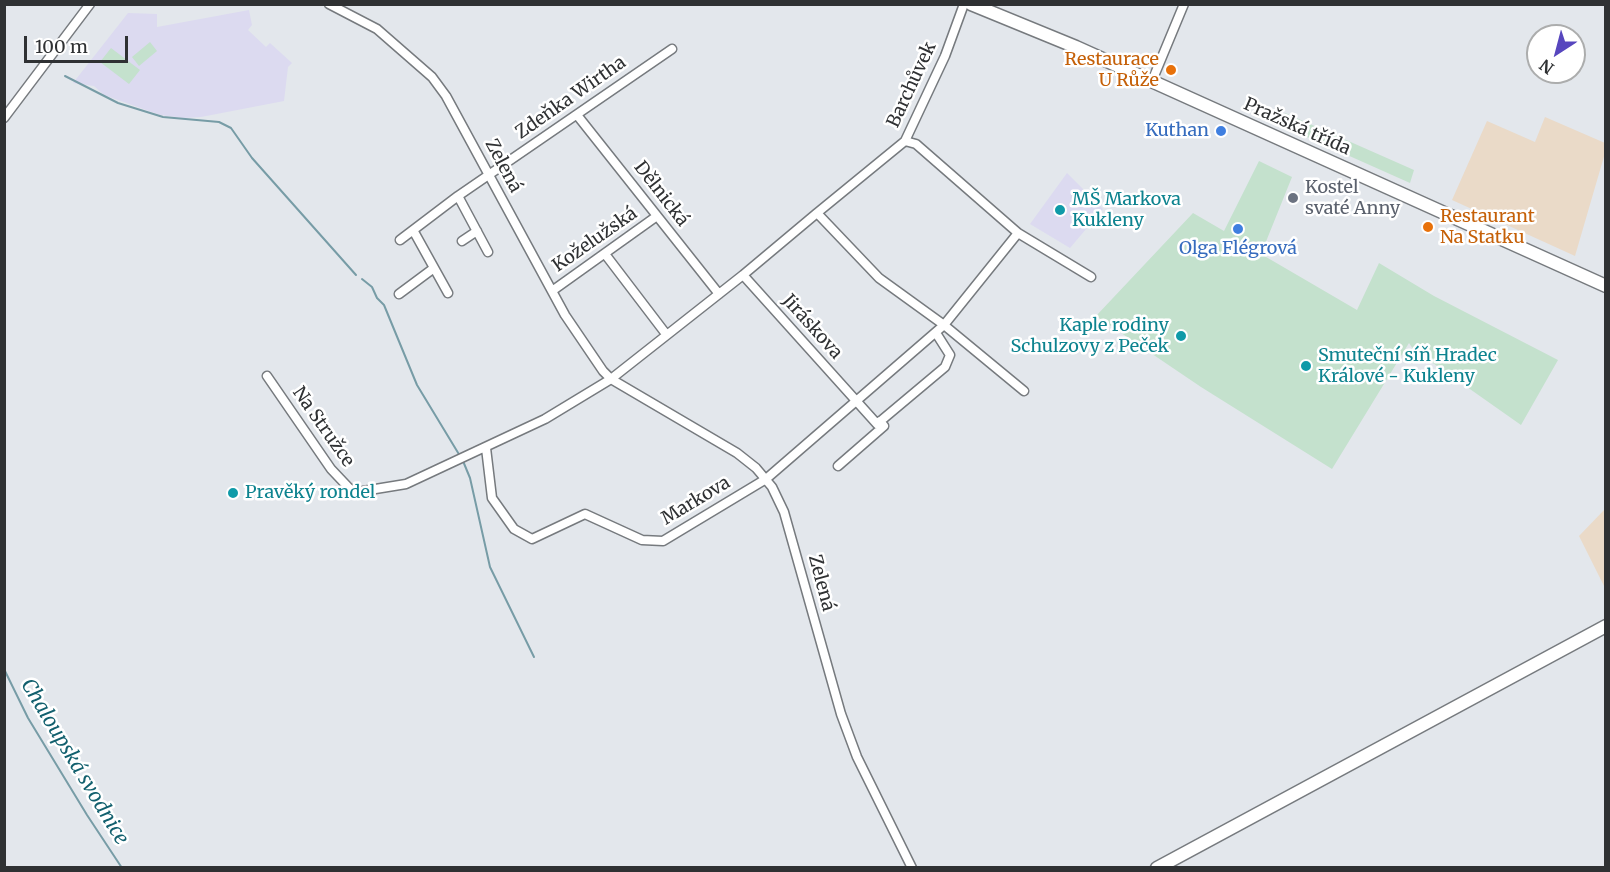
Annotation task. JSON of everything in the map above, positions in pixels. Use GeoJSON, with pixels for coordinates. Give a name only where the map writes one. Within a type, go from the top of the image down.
{"type":"FeatureCollection","features":[{"type":"Feature","properties":{"kind":"street"},"geometry":{"type":"LineString","coordinates":[[4,118],[90,4]]}},
{"type":"Feature","properties":{"kind":"street","name":"Zelená"},"geometry":{"type":"LineString","coordinates":[[329,4],[386,35],[432,77],[446,96],[552,291],[597,364],[611,379],[728,447],[766,479],[784,512],[841,714],[857,757],[912,867]]}},
{"type":"Feature","properties":{"kind":"street","name":"Barchůvek"},"geometry":{"type":"LineString","coordinates":[[815,216],[905,141],[945,56],[964,4]]}},
{"type":"Feature","properties":{"kind":"street","name":"Pražská třída"},"geometry":{"type":"LineString","coordinates":[[971,4],[1029,26],[1605,286]]}},
{"type":"Feature","properties":{"kind":"street"},"geometry":{"type":"LineString","coordinates":[[1152,81],[1184,4]]}},
{"type":"Feature","properties":{"kind":"street","name":"Zdeňka Wirtha"},"geometry":{"type":"LineString","coordinates":[[400,240],[458,196],[672,49]]}},
{"type":"Feature","properties":{"kind":"street","name":"Dělnická"},"geometry":{"type":"LineString","coordinates":[[577,115],[719,294]]}},
{"type":"Feature","properties":{"kind":"street"},"geometry":{"type":"LineString","coordinates":[[905,141],[916,144],[1018,232],[1091,277]]}},
{"type":"Feature","properties":{"kind":"street"},"geometry":{"type":"LineString","coordinates":[[458,196],[488,252]]}},
{"type":"Feature","properties":{"kind":"street","name":"Koželužská"},"geometry":{"type":"LineString","coordinates":[[552,291],[657,216]]}},
{"type":"Feature","properties":{"kind":"street"},"geometry":{"type":"LineString","coordinates":[[486,448],[545,419],[611,379],[815,216],[879,278],[945,325],[1024,391]]}},
{"type":"Feature","properties":{"kind":"street"},"geometry":{"type":"LineString","coordinates":[[413,230],[448,293]]}},
{"type":"Feature","properties":{"kind":"street"},"geometry":{"type":"LineString","coordinates":[[462,241],[477,231]]}},
{"type":"Feature","properties":{"kind":"street","name":"Markova"},"geometry":{"type":"LineString","coordinates":[[486,448],[492,498],[514,529],[532,539],[585,514],[642,540],[663,541],[766,479],[936,333],[945,325],[1018,232]]}},
{"type":"Feature","properties":{"kind":"street"},"geometry":{"type":"LineString","coordinates":[[605,254],[666,334]]}},
{"type":"Feature","properties":{"kind":"street"},"geometry":{"type":"LineString","coordinates":[[399,294],[434,268]]}},
{"type":"Feature","properties":{"kind":"street","name":"Jiráskova"},"geometry":{"type":"LineString","coordinates":[[743,275],[857,401]]}},
{"type":"Feature","properties":{"kind":"street"},"geometry":{"type":"LineString","coordinates":[[857,401],[877,424],[945,368],[950,355],[936,333]]}},
{"type":"Feature","properties":{"kind":"street","name":"Na Stružce"},"geometry":{"type":"LineString","coordinates":[[267,376],[331,469],[342,482],[357,492],[406,484],[486,448]]}},
{"type":"Feature","properties":{"kind":"street"},"geometry":{"type":"LineString","coordinates":[[838,466],[884,426],[880,421]]}},
{"type":"Feature","properties":{"kind":"street"},"geometry":{"type":"LineString","coordinates":[[1157,867],[1605,626]]}},
{"type":"Feature","properties":{"kind":"shaded area"},"geometry":{"type":"Polygon","coordinates":[[[249,10],[252,25],[248,30],[266,47],[270,43],[292,63],[288,67],[284,101],[201,117],[183,118],[160,115],[104,95],[94,86],[73,83],[128,13],[157,14],[157,27],[249,10]]]}},
{"type":"Feature","properties":{"kind":"shaded area"},"geometry":{"type":"Polygon","coordinates":[[[1545,117],[1605,143],[1605,153],[1575,256],[1452,200],[1487,121],[1535,142],[1545,117]]]}},
{"type":"Feature","properties":{"kind":"shaded area"},"geometry":{"type":"Polygon","coordinates":[[[1067,173],[1103,209],[1070,248],[1030,224],[1067,173]]]}},
{"type":"Feature","properties":{"kind":"shaded area"},"geometry":{"type":"Polygon","coordinates":[[[1605,509],[1605,588],[1579,536],[1605,509]]]}},
{"type":"Feature","properties":{"kind":"green space"},"geometry":{"type":"Polygon","coordinates":[[[150,42],[157,51],[139,66],[132,57],[150,42]]]}},
{"type":"Feature","properties":{"kind":"green space"},"geometry":{"type":"Polygon","coordinates":[[[111,48],[140,70],[129,84],[100,62],[111,48]]]}},
{"type":"Feature","properties":{"kind":"green space"},"geometry":{"type":"Polygon","coordinates":[[[1285,113],[1414,170],[1410,183],[1280,125],[1285,113]]]}},
{"type":"Feature","properties":{"kind":"green space"},"geometry":{"type":"Polygon","coordinates":[[[1259,161],[1292,177],[1261,254],[1357,310],[1379,263],[1434,296],[1558,360],[1521,425],[1413,349],[1409,343],[1332,469],[1201,387],[1096,316],[1193,213],[1224,231],[1259,161]]]}},
{"type":"Feature","properties":{"kind":"waterway"},"geometry":{"type":"LineString","coordinates":[[65,76],[118,103],[163,117],[219,122],[231,128],[252,158],[356,275]]}},
{"type":"Feature","properties":{"kind":"waterway"},"geometry":{"type":"LineString","coordinates":[[362,279],[372,287],[377,298],[384,305],[417,385],[460,456]]}},
{"type":"Feature","properties":{"kind":"waterway"},"geometry":{"type":"LineString","coordinates":[[463,461],[470,478],[490,567],[534,657]]}},
{"type":"Feature","properties":{"kind":"waterway","name":"Chaloupská svodnice"},"geometry":{"type":"LineString","coordinates":[[4,669],[28,718],[122,868]]}},
{"type":"Feature","properties":{"kind":"place","name":"Restaurace U Růže"},"geometry":{"type":"Point","coordinates":[1171,70]}},
{"type":"Feature","properties":{"kind":"place","name":"Kuthan"},"geometry":{"type":"Point","coordinates":[1221,131]}},
{"type":"Feature","properties":{"kind":"place","name":"Kostel svaté Anny"},"geometry":{"type":"Point","coordinates":[1293,198]}},
{"type":"Feature","properties":{"kind":"place","name":"MŠ Markova Kukleny"},"geometry":{"type":"Point","coordinates":[1060,210]}},
{"type":"Feature","properties":{"kind":"place","name":"Restaurant Na Statku"},"geometry":{"type":"Point","coordinates":[1428,227]}},
{"type":"Feature","properties":{"kind":"place","name":"Olga Flégrová"},"geometry":{"type":"Point","coordinates":[1238,229]}},
{"type":"Feature","properties":{"kind":"place","name":"Kaple rodiny Schulzovy z Peček"},"geometry":{"type":"Point","coordinates":[1181,336]}},
{"type":"Feature","properties":{"kind":"place","name":"Smuteční síň Hradec Králové - Kukleny"},"geometry":{"type":"Point","coordinates":[1306,366]}},
{"type":"Feature","properties":{"kind":"place","name":"Pravěký rondel"},"geometry":{"type":"Point","coordinates":[233,493]}}]}
